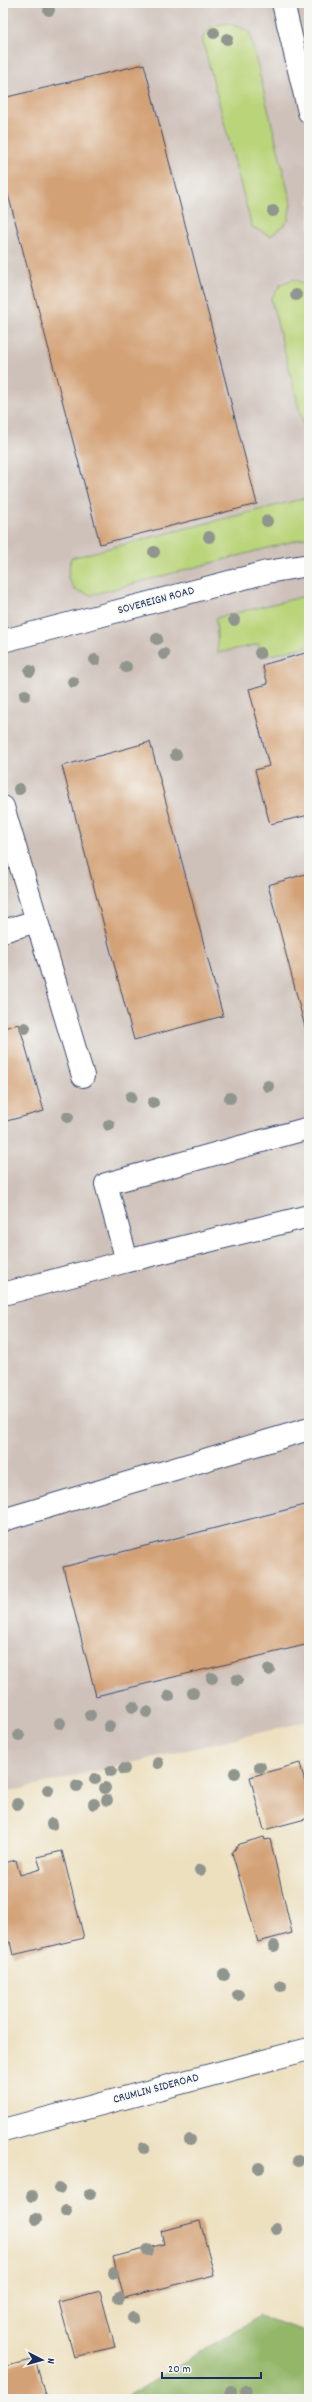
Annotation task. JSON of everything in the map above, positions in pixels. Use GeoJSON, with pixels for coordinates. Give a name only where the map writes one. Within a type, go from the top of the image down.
{"type":"FeatureCollection","features":[{"type":"Feature","properties":{"kind":"street"},"geometry":{"type":"LineString","coordinates":[[283,3],[309,112]]}},
{"type":"Feature","properties":{"kind":"street","name":"SOVEREIGN ROAD"},"geometry":{"type":"LineString","coordinates":[[3,641],[267,572],[309,565]]}},
{"type":"Feature","properties":{"kind":"street"},"geometry":{"type":"LineString","coordinates":[[3,808],[83,1076]]}},
{"type":"Feature","properties":{"kind":"street"},"geometry":{"type":"LineString","coordinates":[[3,931],[36,921]]}},
{"type":"Feature","properties":{"kind":"street"},"geometry":{"type":"LineString","coordinates":[[127,1261],[106,1184],[309,1128]]}},
{"type":"Feature","properties":{"kind":"street"},"geometry":{"type":"LineString","coordinates":[[3,1294],[127,1261],[309,1216]]}},
{"type":"Feature","properties":{"kind":"street"},"geometry":{"type":"LineString","coordinates":[[3,1520],[309,1429]]}},
{"type":"Feature","properties":{"kind":"street","name":"CRUMLIN SIDEROAD"},"geometry":{"type":"LineString","coordinates":[[3,2130],[309,2049]]}},
{"type":"Feature","properties":{"kind":"shaded area"},"geometry":{"type":"Polygon","coordinates":[[[3,3],[309,3],[309,1721],[3,1793],[3,3]]]}},
{"type":"Feature","properties":{"kind":"green space"},"geometry":{"type":"Polygon","coordinates":[[[228,23],[249,31],[291,203],[288,221],[271,236],[252,227],[202,39],[211,26],[228,23]]]}},
{"type":"Feature","properties":{"kind":"green space"},"geometry":{"type":"Polygon","coordinates":[[[294,279],[309,287],[309,447],[271,299],[281,284],[294,279]]]}},
{"type":"Feature","properties":{"kind":"green space"},"geometry":{"type":"Polygon","coordinates":[[[309,497],[309,537],[91,595],[75,590],[68,578],[71,558],[309,497]]]}},
{"type":"Feature","properties":{"kind":"green space"},"geometry":{"type":"Polygon","coordinates":[[[309,595],[309,646],[261,657],[259,644],[218,653],[216,618],[309,595]]]}},
{"type":"Feature","properties":{"kind":"green space"},"geometry":{"type":"Polygon","coordinates":[[[260,2316],[305,2331],[309,2335],[309,2399],[122,2399],[260,2316]]]}},
{"type":"Feature","properties":{"kind":"building"},"geometry":{"type":"Polygon","coordinates":[[[144,64],[257,504],[100,544],[3,175],[3,98],[144,64]]]}},
{"type":"Feature","properties":{"kind":"building"},"geometry":{"type":"Polygon","coordinates":[[[309,652],[309,815],[270,824],[255,770],[269,766],[249,689],[268,684],[262,665],[309,652]]]}},
{"type":"Feature","properties":{"kind":"building"},"geometry":{"type":"Polygon","coordinates":[[[150,742],[223,1016],[134,1040],[62,766],[150,742]]]}},
{"type":"Feature","properties":{"kind":"building"},"geometry":{"type":"Polygon","coordinates":[[[309,873],[309,1026],[305,1027],[268,885],[309,873]]]}},
{"type":"Feature","properties":{"kind":"building"},"geometry":{"type":"Polygon","coordinates":[[[19,1024],[44,1111],[3,1122],[3,1028],[19,1024]]]}},
{"type":"Feature","properties":{"kind":"building"},"geometry":{"type":"Polygon","coordinates":[[[309,1504],[309,1644],[96,1696],[63,1567],[309,1504]]]}},
{"type":"Feature","properties":{"kind":"building"},"geometry":{"type":"Polygon","coordinates":[[[300,1763],[309,1798],[309,1818],[264,1830],[250,1777],[300,1763]]]}},
{"type":"Feature","properties":{"kind":"building"},"geometry":{"type":"Polygon","coordinates":[[[264,1837],[265,1840],[270,1839],[292,1933],[258,1942],[232,1853],[239,1844],[264,1837]]]}},
{"type":"Feature","properties":{"kind":"building"},"geometry":{"type":"Polygon","coordinates":[[[62,1851],[84,1938],[13,1955],[10,1942],[3,1944],[3,1863],[16,1860],[20,1875],[41,1869],[37,1857],[62,1851]]]}},
{"type":"Feature","properties":{"kind":"building"},"geometry":{"type":"Polygon","coordinates":[[[200,2221],[214,2275],[124,2298],[113,2257],[164,2244],[161,2231],[200,2221]]]}},
{"type":"Feature","properties":{"kind":"building"},"geometry":{"type":"Polygon","coordinates":[[[100,2291],[115,2347],[74,2357],[59,2302],[100,2291]]]}},
{"type":"Feature","properties":{"kind":"building"},"geometry":{"type":"Polygon","coordinates":[[[35,2359],[46,2399],[5,2399],[3,2367],[35,2359]]]}}]}
